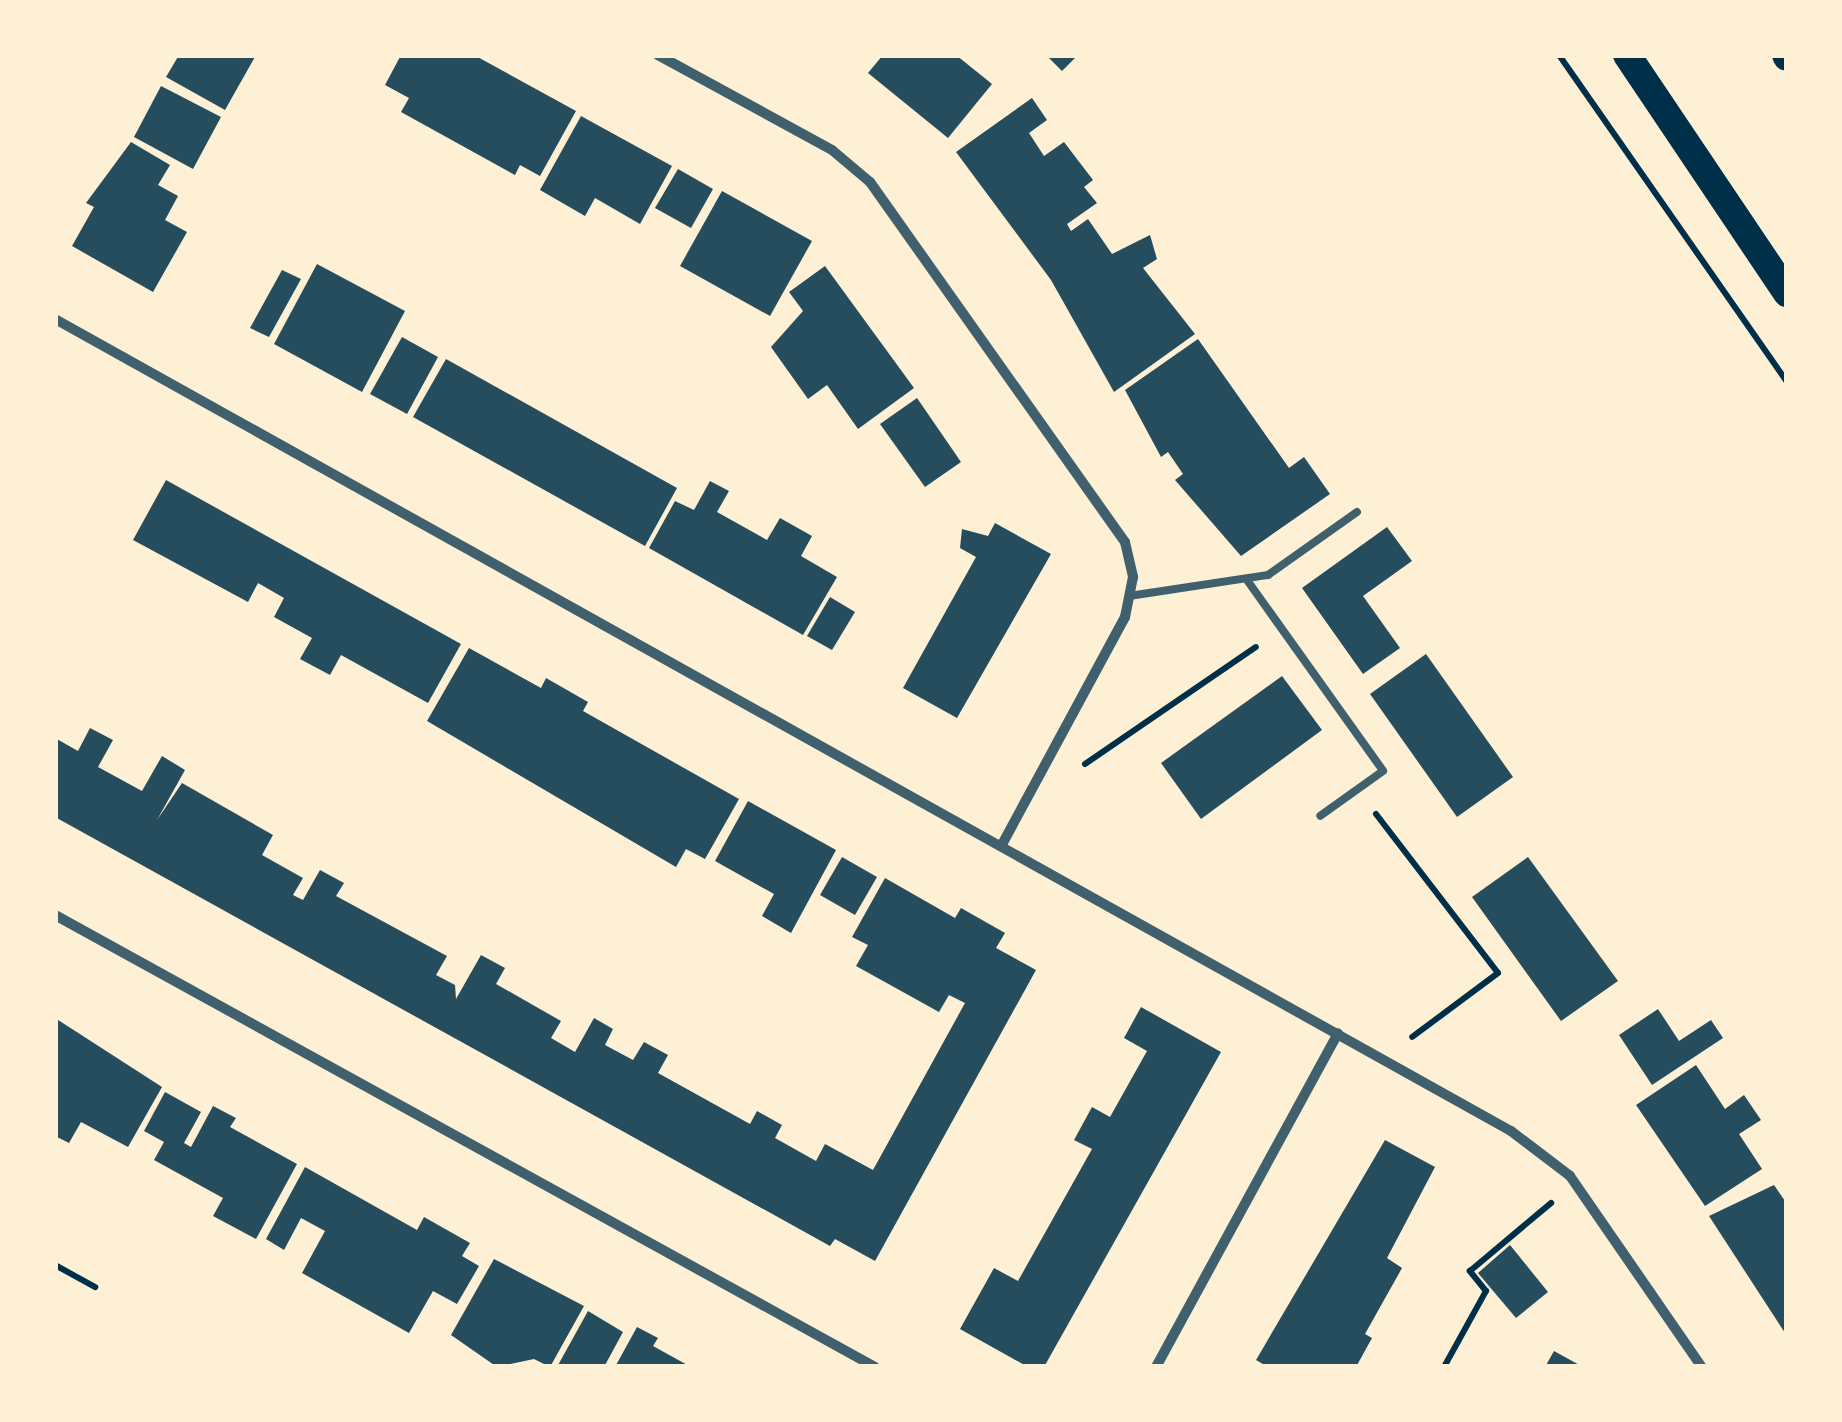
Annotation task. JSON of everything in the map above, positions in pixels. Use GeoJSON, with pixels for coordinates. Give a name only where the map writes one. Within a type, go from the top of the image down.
{"type":"FeatureCollection","features":[{"type":"Feature","properties":{"kind":"highway"},"geometry":{"type":"LineString","coordinates":[[1627,55],[1787,292]]}},
{"type":"Feature","properties":{"kind":"street"},"geometry":{"type":"LineString","coordinates":[[658,55],[832,150],[870,182],[1124,542],[1129,596],[1003,843]]}},
{"type":"Feature","properties":{"kind":"street"},"geometry":{"type":"LineString","coordinates":[[55,319],[1003,843],[1511,1131],[1575,1183],[1702,1367]]}},
{"type":"Feature","properties":{"kind":"street"},"geometry":{"type":"LineString","coordinates":[[55,915],[874,1367]]}},
{"type":"Feature","properties":{"kind":"street"},"geometry":{"type":"LineString","coordinates":[[1156,1367],[1338,1033]]}},
{"type":"Feature","properties":{"kind":"lane"},"geometry":{"type":"LineString","coordinates":[[1129,596],[1268,576],[1357,512]]}},
{"type":"Feature","properties":{"kind":"lane"},"geometry":{"type":"LineString","coordinates":[[1246,580],[1383,771],[1320,816]]}},
{"type":"Feature","properties":{"kind":"path"},"geometry":{"type":"LineString","coordinates":[[1558,55],[1787,382]]}},
{"type":"Feature","properties":{"kind":"path"},"geometry":{"type":"LineString","coordinates":[[1050,757],[1086,764],[1282,630]]}},
{"type":"Feature","properties":{"kind":"path"},"geometry":{"type":"LineString","coordinates":[[1357,790],[1498,974],[1383,1058]]}},
{"type":"Feature","properties":{"kind":"path"},"geometry":{"type":"LineString","coordinates":[[1444,1367],[1486,1291],[1470,1271],[1575,1183]]}},
{"type":"Feature","properties":{"kind":"path"},"geometry":{"type":"LineString","coordinates":[[55,1265],[95,1287]]}},
{"type":"Feature","properties":{"kind":"building"},"geometry":{"type":"Polygon","coordinates":[[[179,55],[256,55],[225,110],[166,77],[179,55]]]}},
{"type":"Feature","properties":{"kind":"building"},"geometry":{"type":"Polygon","coordinates":[[[401,55],[474,55],[576,111],[540,176],[520,165],[515,175],[401,112],[409,98],[385,85],[401,55]]]}},
{"type":"Feature","properties":{"kind":"building"},"geometry":{"type":"Polygon","coordinates":[[[883,55],[956,55],[992,84],[948,138],[868,73],[883,55]]]}},
{"type":"Feature","properties":{"kind":"building"},"geometry":{"type":"Polygon","coordinates":[[[1046,55],[1078,55],[1062,71],[1046,55]]]}},
{"type":"Feature","properties":{"kind":"building"},"geometry":{"type":"Polygon","coordinates":[[[161,86],[221,117],[193,169],[134,137],[161,86]]]}},
{"type":"Feature","properties":{"kind":"building"},"geometry":{"type":"Polygon","coordinates":[[[1032,98],[1047,120],[1029,133],[1044,156],[1064,142],[1093,180],[1084,187],[1097,203],[1067,224],[1071,231],[1088,219],[1112,254],[1150,235],[1157,259],[1143,268],[1195,334],[1114,392],[1051,280],[956,152],[1032,98]]]}},
{"type":"Feature","properties":{"kind":"building"},"geometry":{"type":"Polygon","coordinates":[[[581,116],[672,166],[640,224],[595,198],[585,216],[540,190],[581,116]]]}},
{"type":"Feature","properties":{"kind":"building"},"geometry":{"type":"Polygon","coordinates":[[[131,142],[170,165],[158,185],[178,196],[165,220],[187,232],[153,292],[72,246],[94,207],[86,203],[131,142]]]}},
{"type":"Feature","properties":{"kind":"building"},"geometry":{"type":"Polygon","coordinates":[[[678,169],[713,189],[691,228],[655,208],[678,169]]]}},
{"type":"Feature","properties":{"kind":"building"},"geometry":{"type":"Polygon","coordinates":[[[722,191],[812,241],[770,316],[680,266],[722,191]]]}},
{"type":"Feature","properties":{"kind":"building"},"geometry":{"type":"Polygon","coordinates":[[[317,264],[405,311],[362,392],[274,344],[317,264]]]}},
{"type":"Feature","properties":{"kind":"building"},"geometry":{"type":"Polygon","coordinates":[[[825,266],[914,388],[858,429],[827,385],[808,399],[771,347],[803,311],[789,292],[825,266]]]}},
{"type":"Feature","properties":{"kind":"building"},"geometry":{"type":"Polygon","coordinates":[[[282,270],[301,279],[269,337],[250,328],[282,270]]]}},
{"type":"Feature","properties":{"kind":"building"},"geometry":{"type":"Polygon","coordinates":[[[402,337],[438,357],[407,414],[370,394],[402,337]]]}},
{"type":"Feature","properties":{"kind":"building"},"geometry":{"type":"Polygon","coordinates":[[[1198,339],[1289,468],[1304,457],[1330,494],[1241,556],[1175,480],[1183,474],[1168,452],[1161,457],[1125,390],[1198,339]]]}},
{"type":"Feature","properties":{"kind":"building"},"geometry":{"type":"Polygon","coordinates":[[[446,359],[677,488],[645,546],[413,417],[446,359]]]}},
{"type":"Feature","properties":{"kind":"building"},"geometry":{"type":"Polygon","coordinates":[[[917,398],[961,462],[925,487],[880,424],[917,398]]]}},
{"type":"Feature","properties":{"kind":"building"},"geometry":{"type":"Polygon","coordinates":[[[166,480],[461,644],[428,703],[341,655],[330,675],[300,659],[312,638],[274,617],[284,598],[258,583],[248,602],[133,540],[166,480]]]}},
{"type":"Feature","properties":{"kind":"building"},"geometry":{"type":"Polygon","coordinates":[[[710,481],[729,491],[717,512],[767,540],[780,518],[812,536],[801,556],[837,577],[803,635],[649,548],[675,501],[694,510],[710,481]]]}},
{"type":"Feature","properties":{"kind":"building"},"geometry":{"type":"Polygon","coordinates":[[[995,523],[1051,554],[957,718],[903,688],[976,557],[960,548],[962,529],[988,536],[995,523]]]}},
{"type":"Feature","properties":{"kind":"building"},"geometry":{"type":"Polygon","coordinates":[[[1387,527],[1412,561],[1363,596],[1400,648],[1363,674],[1302,588],[1387,527]]]}},
{"type":"Feature","properties":{"kind":"building"},"geometry":{"type":"Polygon","coordinates":[[[830,597],[855,612],[832,650],[807,636],[830,597]]]}},
{"type":"Feature","properties":{"kind":"building"},"geometry":{"type":"Polygon","coordinates":[[[469,648],[541,688],[546,678],[588,702],[583,711],[739,799],[705,859],[686,849],[676,867],[427,721],[469,648]]]}},
{"type":"Feature","properties":{"kind":"building"},"geometry":{"type":"Polygon","coordinates":[[[1426,654],[1513,777],[1457,817],[1370,694],[1426,654]]]}},
{"type":"Feature","properties":{"kind":"building"},"geometry":{"type":"Polygon","coordinates":[[[1282,676],[1322,730],[1201,819],[1161,763],[1282,676]]]}},
{"type":"Feature","properties":{"kind":"building"},"geometry":{"type":"Polygon","coordinates":[[[90,728],[113,740],[98,767],[142,791],[162,756],[185,770],[157,820],[182,783],[273,835],[262,855],[303,878],[293,895],[303,900],[320,870],[344,883],[336,896],[447,956],[436,975],[455,985],[456,999],[481,955],[505,968],[496,984],[561,1021],[551,1038],[575,1052],[594,1018],[613,1029],[605,1045],[633,1060],[644,1042],[668,1055],[658,1073],[750,1124],[757,1111],[782,1125],[775,1138],[816,1161],[825,1144],[873,1170],[965,1003],[949,995],[939,1012],[856,966],[868,945],[852,937],[885,878],[955,918],[961,908],[1005,933],[996,948],[1036,970],[875,1261],[835,1239],[830,1246],[55,817],[55,738],[78,751],[90,728]]]}},
{"type":"Feature","properties":{"kind":"building"},"geometry":{"type":"Polygon","coordinates":[[[748,801],[836,850],[791,933],[762,916],[774,894],[715,861],[748,801]]]}},
{"type":"Feature","properties":{"kind":"building"},"geometry":{"type":"Polygon","coordinates":[[[842,857],[877,877],[855,915],[820,895],[842,857]]]}},
{"type":"Feature","properties":{"kind":"building"},"geometry":{"type":"Polygon","coordinates":[[[1528,857],[1618,981],[1561,1021],[1472,897],[1528,857]]]}},
{"type":"Feature","properties":{"kind":"building"},"geometry":{"type":"Polygon","coordinates":[[[1141,1007],[1221,1052],[1044,1367],[1028,1367],[960,1329],[994,1268],[1018,1281],[1092,1149],[1074,1140],[1092,1107],[1110,1117],[1147,1051],[1124,1038],[1141,1007]]]}},
{"type":"Feature","properties":{"kind":"building"},"geometry":{"type":"Polygon","coordinates":[[[1658,1009],[1679,1041],[1711,1020],[1723,1038],[1652,1085],[1619,1035],[1658,1009]]]}},
{"type":"Feature","properties":{"kind":"building"},"geometry":{"type":"Polygon","coordinates":[[[55,1018],[162,1087],[128,1147],[81,1122],[69,1143],[55,1136],[55,1018]]]}},
{"type":"Feature","properties":{"kind":"building"},"geometry":{"type":"Polygon","coordinates":[[[1696,1065],[1725,1109],[1744,1095],[1761,1120],[1739,1134],[1762,1169],[1705,1206],[1636,1105],[1696,1065]]]}},
{"type":"Feature","properties":{"kind":"building"},"geometry":{"type":"Polygon","coordinates":[[[165,1092],[201,1112],[184,1143],[191,1147],[213,1106],[236,1118],[230,1127],[297,1164],[256,1239],[213,1216],[223,1198],[154,1160],[164,1142],[144,1131],[165,1092]]]}},
{"type":"Feature","properties":{"kind":"building"},"geometry":{"type":"Polygon","coordinates":[[[1385,1140],[1435,1167],[1387,1258],[1402,1268],[1365,1334],[1372,1338],[1356,1367],[1268,1367],[1256,1360],[1385,1140]]]}},
{"type":"Feature","properties":{"kind":"building"},"geometry":{"type":"Polygon","coordinates":[[[305,1167],[417,1230],[424,1217],[470,1243],[462,1256],[479,1266],[457,1304],[433,1291],[409,1333],[302,1273],[325,1231],[301,1218],[284,1250],[266,1239],[305,1167]]]}},
{"type":"Feature","properties":{"kind":"building"},"geometry":{"type":"Polygon","coordinates":[[[1774,1185],[1787,1204],[1787,1336],[1709,1216],[1774,1185]]]}},
{"type":"Feature","properties":{"kind":"building"},"geometry":{"type":"Polygon","coordinates":[[[1510,1245],[1548,1292],[1516,1318],[1478,1273],[1510,1245]]]}},
{"type":"Feature","properties":{"kind":"building"},"geometry":{"type":"Polygon","coordinates":[[[494,1259],[584,1306],[550,1367],[534,1359],[497,1367],[451,1335],[494,1259]]]}},
{"type":"Feature","properties":{"kind":"building"},"geometry":{"type":"Polygon","coordinates":[[[588,1311],[623,1332],[604,1367],[557,1367],[588,1311]]]}},
{"type":"Feature","properties":{"kind":"building"},"geometry":{"type":"Polygon","coordinates":[[[637,1327],[658,1338],[653,1346],[691,1367],[615,1367],[637,1327]]]}},
{"type":"Feature","properties":{"kind":"building"},"geometry":{"type":"Polygon","coordinates":[[[1554,1351],[1583,1367],[1545,1367],[1554,1351]]]}}]}
